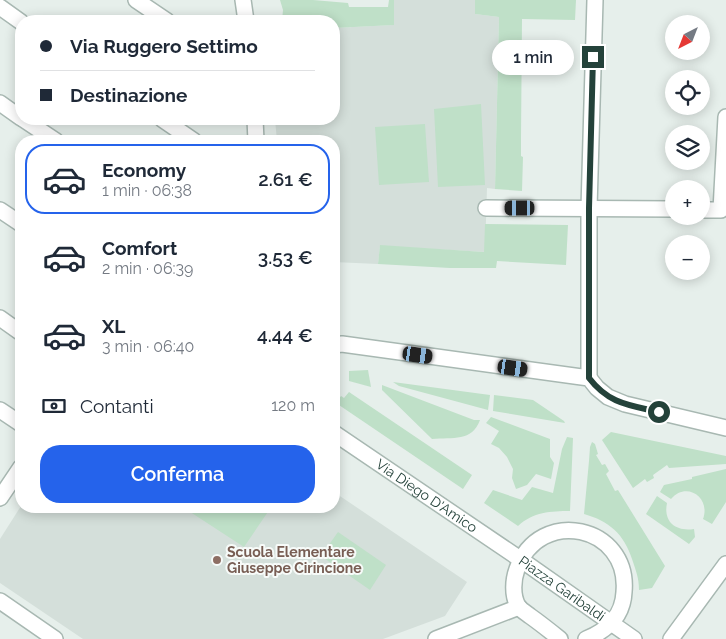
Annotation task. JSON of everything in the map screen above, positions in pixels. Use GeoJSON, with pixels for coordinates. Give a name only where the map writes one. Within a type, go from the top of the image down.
{"type":"FeatureCollection","features":[{"type":"Feature","properties":{"kind":"street"},"geometry":{"type":"LineString","coordinates":[[136,0],[158,15]]}},
{"type":"Feature","properties":{"kind":"street"},"geometry":{"type":"LineString","coordinates":[[243,0],[245,15]]}},
{"type":"Feature","properties":{"kind":"street"},"geometry":{"type":"LineString","coordinates":[[595,0],[589,208],[589,378],[608,397],[625,404],[726,428]]}},
{"type":"Feature","properties":{"kind":"street"},"geometry":{"type":"LineString","coordinates":[[0,8],[15,18]]}},
{"type":"Feature","properties":{"kind":"street"},"geometry":{"type":"LineString","coordinates":[[0,103],[15,113]]}},
{"type":"Feature","properties":{"kind":"street"},"geometry":{"type":"LineString","coordinates":[[710,210],[722,210],[726,117]]}},
{"type":"Feature","properties":{"kind":"street"},"geometry":{"type":"LineString","coordinates":[[32,125],[47,135]]}},
{"type":"Feature","properties":{"kind":"street"},"geometry":{"type":"LineString","coordinates":[[171,125],[185,135]]}},
{"type":"Feature","properties":{"kind":"street"},"geometry":{"type":"LineString","coordinates":[[486,208],[665,209]]}},
{"type":"Feature","properties":{"kind":"street"},"geometry":{"type":"LineString","coordinates":[[0,210],[15,220]]}},
{"type":"Feature","properties":{"kind":"street"},"geometry":{"type":"LineString","coordinates":[[0,318],[15,328]]}},
{"type":"Feature","properties":{"kind":"street"},"geometry":{"type":"LineString","coordinates":[[340,349],[589,378]]}},
{"type":"Feature","properties":{"kind":"street"},"geometry":{"type":"LineString","coordinates":[[0,410],[15,420]]}},
{"type":"Feature","properties":{"kind":"street","name":"Via Diego D'Amico"},"geometry":{"type":"LineString","coordinates":[[340,437],[520,559]]}},
{"type":"Feature","properties":{"kind":"street"},"geometry":{"type":"LineString","coordinates":[[0,498],[15,475]]}},
{"type":"Feature","properties":{"kind":"street","name":"Piazza Garibaldi"},"geometry":{"type":"LineString","coordinates":[[612,623],[624,600],[625,582],[621,564],[611,548],[596,537],[580,531],[563,530],[546,535],[532,544],[520,559],[634,639]]}},
{"type":"Feature","properties":{"kind":"street"},"geometry":{"type":"LineString","coordinates":[[520,559],[514,576],[514,594],[518,607],[560,639]]}},
{"type":"Feature","properties":{"kind":"street"},"geometry":{"type":"LineString","coordinates":[[671,639],[726,564]]}},
{"type":"Feature","properties":{"kind":"street"},"geometry":{"type":"LineString","coordinates":[[0,601],[55,639]]}},
{"type":"Feature","properties":{"kind":"street"},"geometry":{"type":"LineString","coordinates":[[436,639],[518,607]]}},
{"type":"Feature","properties":{"kind":"street"},"geometry":{"type":"LineString","coordinates":[[586,639],[599,634],[612,623]]}},
{"type":"Feature","properties":{"kind":"shaded area"},"geometry":{"type":"Polygon","coordinates":[[[394,0],[475,0],[475,14],[499,17],[495,189],[487,188],[485,252],[380,246],[378,264],[340,262],[340,135],[276,135],[276,125],[340,125],[340,28],[393,25],[394,0]]]}},
{"type":"Feature","properties":{"kind":"shaded area","name":"Scuola Elementare Giuseppe Cirincione"},"geometry":{"type":"Polygon","coordinates":[[[340,496],[467,582],[445,616],[383,639],[83,639],[0,583],[0,539],[17,513],[340,513],[340,496]]]}},
{"type":"Feature","properties":{"kind":"green space"},"geometry":{"type":"Polygon","coordinates":[[[280,0],[348,3],[349,7],[388,7],[389,0],[394,0],[394,25],[340,28],[340,15],[283,15],[280,0]]]}},
{"type":"Feature","properties":{"kind":"green space"},"geometry":{"type":"Polygon","coordinates":[[[475,0],[576,0],[575,20],[522,19],[522,191],[495,189],[499,17],[475,14],[475,0]]]}},
{"type":"Feature","properties":{"kind":"green space"},"geometry":{"type":"Polygon","coordinates":[[[481,104],[485,185],[438,187],[434,109],[481,104]]]}},
{"type":"Feature","properties":{"kind":"green space"},"geometry":{"type":"Polygon","coordinates":[[[425,124],[429,182],[379,185],[375,127],[425,124]]]}},
{"type":"Feature","properties":{"kind":"green space"},"geometry":{"type":"Polygon","coordinates":[[[485,224],[568,225],[566,265],[497,261],[496,268],[450,268],[378,264],[380,245],[484,252],[485,224]]]}},
{"type":"Feature","properties":{"kind":"green space"},"geometry":{"type":"Polygon","coordinates":[[[368,370],[371,387],[349,381],[349,371],[368,370]]]}},
{"type":"Feature","properties":{"kind":"green space"},"geometry":{"type":"Polygon","coordinates":[[[393,382],[490,395],[488,410],[399,386],[393,382]]]}},
{"type":"Feature","properties":{"kind":"green space"},"geometry":{"type":"Polygon","coordinates":[[[382,385],[474,420],[480,420],[477,427],[467,435],[454,438],[432,439],[382,390],[382,385]]]}},
{"type":"Feature","properties":{"kind":"green space"},"geometry":{"type":"Polygon","coordinates":[[[349,392],[472,475],[463,489],[340,406],[340,397],[341,396],[344,398],[349,392]]]}},
{"type":"Feature","properties":{"kind":"green space"},"geometry":{"type":"Polygon","coordinates":[[[494,395],[533,400],[565,423],[493,411],[494,395]]]}},
{"type":"Feature","properties":{"kind":"green space"},"geometry":{"type":"Polygon","coordinates":[[[491,417],[550,439],[550,457],[554,463],[551,479],[536,474],[527,485],[516,489],[512,478],[513,469],[507,457],[499,448],[491,444],[499,431],[486,423],[491,417]]]}},
{"type":"Feature","properties":{"kind":"green space"},"geometry":{"type":"Polygon","coordinates":[[[611,432],[726,456],[726,464],[669,468],[667,465],[653,475],[654,478],[647,482],[645,479],[633,488],[602,440],[611,432]]]}},
{"type":"Feature","properties":{"kind":"green space"},"geometry":{"type":"Polygon","coordinates":[[[567,437],[573,438],[570,511],[536,515],[518,526],[484,503],[493,490],[522,500],[532,487],[553,493],[562,449],[567,437]]]}},
{"type":"Feature","properties":{"kind":"green space"},"geometry":{"type":"Polygon","coordinates":[[[592,442],[595,444],[598,454],[596,455],[602,465],[605,464],[609,471],[606,474],[615,491],[618,490],[665,566],[652,588],[639,590],[638,578],[629,550],[620,536],[601,520],[584,514],[592,442]]]}},
{"type":"Feature","properties":{"kind":"green space"},"geometry":{"type":"Polygon","coordinates":[[[726,469],[726,502],[712,524],[703,519],[705,511],[700,498],[696,494],[683,491],[671,499],[660,492],[664,485],[726,469]]]}},
{"type":"Feature","properties":{"kind":"green space"},"geometry":{"type":"Polygon","coordinates":[[[657,496],[667,503],[667,516],[672,524],[682,529],[694,529],[695,537],[689,544],[646,514],[657,496]]]}},
{"type":"Feature","properties":{"kind":"green space"},"geometry":{"type":"Polygon","coordinates":[[[192,513],[267,513],[244,547],[192,513]]]}},
{"type":"Feature","properties":{"kind":"green space"},"geometry":{"type":"Polygon","coordinates":[[[338,532],[386,565],[370,590],[321,556],[338,532]]]}},
{"type":"Feature","properties":{"kind":"place","name":"Scuola Elementare Giuseppe Cirincione"},"geometry":{"type":"Point","coordinates":[217,560]}},
{"type":"Feature","properties":{"kind":"route"},"geometry":{"type":"LineString","coordinates":[[593,57],[589,208],[589,378],[608,397],[625,404],[659,412]]}}]}
